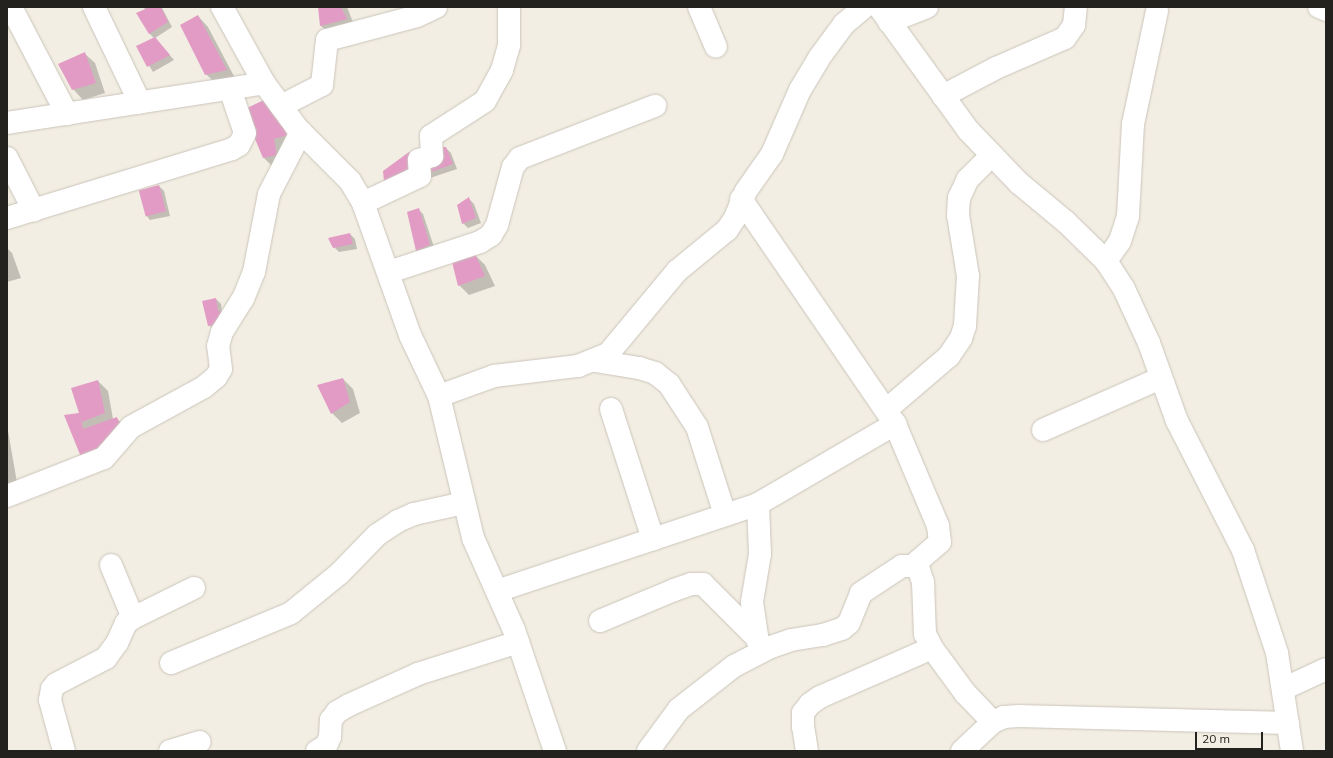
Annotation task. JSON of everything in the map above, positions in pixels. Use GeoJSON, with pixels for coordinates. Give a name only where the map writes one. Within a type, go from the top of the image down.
{"type":"FeatureCollection","features":[{"type":"Feature","properties":{"kind":"street"},"geometry":{"type":"LineString","coordinates":[[11,7],[67,114]]}},
{"type":"Feature","properties":{"kind":"street"},"geometry":{"type":"LineString","coordinates":[[94,7],[140,103]]}},
{"type":"Feature","properties":{"kind":"street"},"geometry":{"type":"LineString","coordinates":[[222,7],[264,83],[301,132],[350,181],[363,203],[389,272],[410,335],[439,396],[473,538],[518,642],[555,751]]}},
{"type":"Feature","properties":{"kind":"street"},"geometry":{"type":"LineString","coordinates":[[281,106],[322,85],[327,40],[417,16],[436,7]]}},
{"type":"Feature","properties":{"kind":"street"},"geometry":{"type":"LineString","coordinates":[[363,203],[420,176],[419,160],[432,156],[432,136],[485,101],[502,70],[509,45],[509,7]]}},
{"type":"Feature","properties":{"kind":"street"},"geometry":{"type":"LineString","coordinates":[[699,7],[716,47]]}},
{"type":"Feature","properties":{"kind":"street"},"geometry":{"type":"LineString","coordinates":[[439,396],[494,376],[578,366],[595,361],[608,354],[677,271],[727,230],[735,218],[741,199],[772,154],[800,90],[819,58],[844,24],[864,7]]}},
{"type":"Feature","properties":{"kind":"street"},"geometry":{"type":"LineString","coordinates":[[927,7],[884,14],[968,130],[1019,183],[1066,222],[1106,261],[1124,289],[1177,421],[1243,550],[1277,653],[1292,751]]}},
{"type":"Feature","properties":{"kind":"street"},"geometry":{"type":"LineString","coordinates":[[943,96],[996,68],[1065,38],[1074,25],[1076,7]]}},
{"type":"Feature","properties":{"kind":"street"},"geometry":{"type":"LineString","coordinates":[[1319,7],[1326,10]]}},
{"type":"Feature","properties":{"kind":"street"},"geometry":{"type":"LineString","coordinates":[[1106,261],[1120,241],[1128,216],[1133,124],[1157,11]]}},
{"type":"Feature","properties":{"kind":"street"},"geometry":{"type":"LineString","coordinates":[[7,123],[264,83]]}},
{"type":"Feature","properties":{"kind":"street"},"geometry":{"type":"LineString","coordinates":[[7,218],[218,155],[239,145],[245,133],[230,89]]}},
{"type":"Feature","properties":{"kind":"street"},"geometry":{"type":"LineString","coordinates":[[389,272],[480,242],[491,235],[497,225],[513,167],[520,158],[655,106]]}},
{"type":"Feature","properties":{"kind":"street"},"geometry":{"type":"LineString","coordinates":[[7,496],[104,458],[131,427],[204,387],[216,377],[221,369],[218,346],[222,332],[243,299],[254,272],[269,194],[301,132]]}},
{"type":"Feature","properties":{"kind":"street"},"geometry":{"type":"LineString","coordinates":[[497,591],[575,563],[758,504],[891,417],[945,360],[961,338],[965,326],[968,276],[958,215],[958,198],[968,180],[992,155]]}},
{"type":"Feature","properties":{"kind":"street"},"geometry":{"type":"LineString","coordinates":[[7,158],[34,211]]}},
{"type":"Feature","properties":{"kind":"street"},"geometry":{"type":"LineString","coordinates":[[741,199],[891,417],[938,526],[940,542],[912,566]]}},
{"type":"Feature","properties":{"kind":"street"},"geometry":{"type":"LineString","coordinates":[[595,361],[655,373],[669,384],[697,427],[725,515]]}},
{"type":"Feature","properties":{"kind":"street"},"geometry":{"type":"LineString","coordinates":[[1043,430],[1161,378]]}},
{"type":"Feature","properties":{"kind":"street"},"geometry":{"type":"LineString","coordinates":[[611,409],[653,539]]}},
{"type":"Feature","properties":{"kind":"street"},"geometry":{"type":"LineString","coordinates":[[171,663],[291,613],[340,573],[377,535],[398,522],[414,514],[464,503]]}},
{"type":"Feature","properties":{"kind":"street"},"geometry":{"type":"LineString","coordinates":[[758,504],[760,554],[752,602],[759,645]]}},
{"type":"Feature","properties":{"kind":"street"},"geometry":{"type":"LineString","coordinates":[[111,565],[133,618]]}},
{"type":"Feature","properties":{"kind":"street"},"geometry":{"type":"LineString","coordinates":[[648,751],[679,709],[692,697],[734,666],[759,645],[823,635],[842,629],[848,623],[861,593],[902,566],[912,566],[918,570],[923,582],[925,634],[932,648],[965,693],[993,722]]}},
{"type":"Feature","properties":{"kind":"street"},"geometry":{"type":"LineString","coordinates":[[600,621],[674,590],[691,584],[703,584],[759,645]]}},
{"type":"Feature","properties":{"kind":"street"},"geometry":{"type":"LineString","coordinates":[[64,751],[50,700],[52,689],[56,684],[106,658],[118,643],[126,624],[133,618],[194,588]]}},
{"type":"Feature","properties":{"kind":"street"},"geometry":{"type":"LineString","coordinates":[[317,751],[326,746],[330,737],[332,720],[343,708],[418,674],[518,642]]}},
{"type":"Feature","properties":{"kind":"street"},"geometry":{"type":"LineString","coordinates":[[807,751],[803,727],[803,713],[810,704],[820,697],[932,648]]}},
{"type":"Feature","properties":{"kind":"street"},"geometry":{"type":"LineString","coordinates":[[1283,689],[1326,669]]}},
{"type":"Feature","properties":{"kind":"street"},"geometry":{"type":"LineString","coordinates":[[962,751],[993,722],[1004,717],[1019,716],[1288,723]]}},
{"type":"Feature","properties":{"kind":"street"},"geometry":{"type":"LineString","coordinates":[[170,751],[200,742]]}},
{"type":"Feature","properties":{"kind":"building"},"geometry":{"type":"Polygon","coordinates":[[[150,7],[161,7],[168,22],[149,34],[136,13],[150,7]]]}},
{"type":"Feature","properties":{"kind":"building"},"geometry":{"type":"Polygon","coordinates":[[[318,7],[341,7],[347,19],[320,26],[318,7]]]}},
{"type":"Feature","properties":{"kind":"building"},"geometry":{"type":"Polygon","coordinates":[[[198,15],[227,70],[205,75],[180,25],[198,15]]]}},
{"type":"Feature","properties":{"kind":"building"},"geometry":{"type":"Polygon","coordinates":[[[155,37],[170,55],[147,67],[136,46],[155,37]]]}},
{"type":"Feature","properties":{"kind":"building"},"geometry":{"type":"Polygon","coordinates":[[[85,52],[96,83],[72,90],[58,64],[85,52]]]}},
{"type":"Feature","properties":{"kind":"building"},"geometry":{"type":"Polygon","coordinates":[[[270,97],[288,135],[274,139],[277,155],[263,158],[243,110],[270,97]]]}},
{"type":"Feature","properties":{"kind":"building"},"geometry":{"type":"Polygon","coordinates":[[[435,147],[446,147],[453,164],[425,174],[435,147]]]}},
{"type":"Feature","properties":{"kind":"building"},"geometry":{"type":"Polygon","coordinates":[[[409,152],[417,172],[384,182],[383,171],[409,152]]]}},
{"type":"Feature","properties":{"kind":"building"},"geometry":{"type":"Polygon","coordinates":[[[159,185],[166,211],[146,217],[139,190],[159,185]]]}},
{"type":"Feature","properties":{"kind":"building"},"geometry":{"type":"Polygon","coordinates":[[[469,197],[476,218],[462,224],[457,205],[469,197]]]}},
{"type":"Feature","properties":{"kind":"building"},"geometry":{"type":"Polygon","coordinates":[[[419,208],[430,245],[416,251],[407,212],[419,208]]]}},
{"type":"Feature","properties":{"kind":"building"},"geometry":{"type":"Polygon","coordinates":[[[350,233],[353,244],[333,248],[328,238],[350,233]]]}},
{"type":"Feature","properties":{"kind":"building"},"geometry":{"type":"Polygon","coordinates":[[[475,254],[485,276],[458,286],[452,262],[475,254]]]}},
{"type":"Feature","properties":{"kind":"building"},"geometry":{"type":"Polygon","coordinates":[[[216,298],[218,311],[226,312],[227,322],[208,326],[202,301],[216,298]]]}},
{"type":"Feature","properties":{"kind":"building"},"geometry":{"type":"Polygon","coordinates":[[[343,378],[350,402],[331,414],[317,385],[343,378]]]}},
{"type":"Feature","properties":{"kind":"building"},"geometry":{"type":"Polygon","coordinates":[[[98,380],[105,413],[82,422],[80,415],[83,429],[117,417],[123,432],[108,448],[81,457],[64,415],[79,413],[71,388],[98,380]]]}}]}
